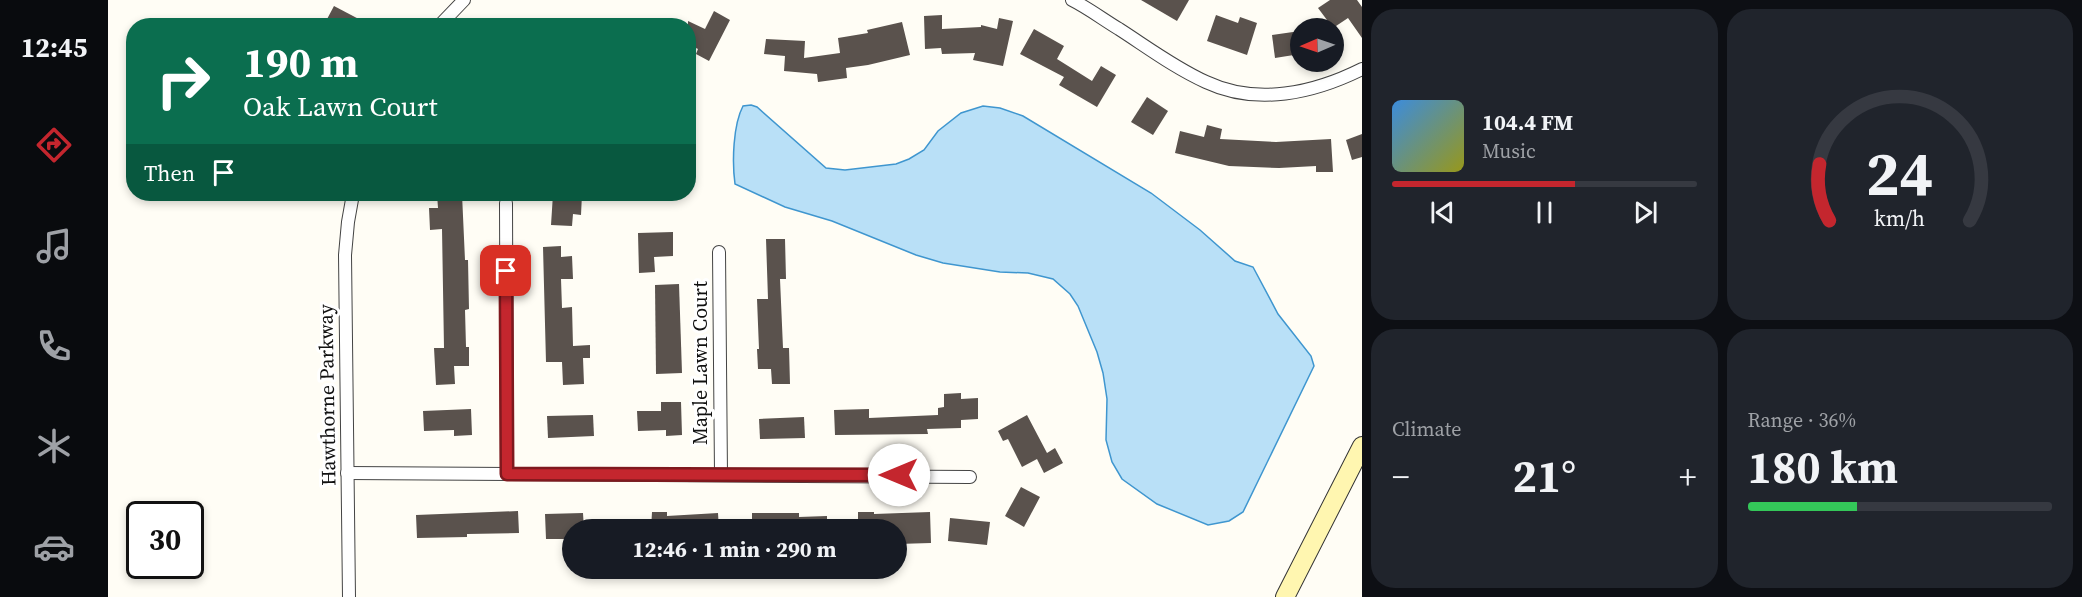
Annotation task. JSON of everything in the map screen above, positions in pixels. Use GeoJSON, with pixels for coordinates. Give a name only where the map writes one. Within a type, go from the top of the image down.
{"type":"FeatureCollection","features":[{"type":"Feature","properties":{"kind":"main road"},"geometry":{"type":"LineString","coordinates":[[1285,597],[1362,446]]}},
{"type":"Feature","properties":{"kind":"street"},"geometry":{"type":"LineString","coordinates":[[1072,0],[1207,83],[1236,92],[1274,95],[1306,91],[1337,82],[1362,69]]}},
{"type":"Feature","properties":{"kind":"street"},"geometry":{"type":"LineString","coordinates":[[445,18],[457,2]]}},
{"type":"Feature","properties":{"kind":"street","name":"Hawthorne Parkway"},"geometry":{"type":"LineString","coordinates":[[349,597],[345,255],[352,201]]}},
{"type":"Feature","properties":{"kind":"street"},"geometry":{"type":"LineString","coordinates":[[506,203],[507,474]]}},
{"type":"Feature","properties":{"kind":"street","name":"Maple Lawn Court"},"geometry":{"type":"LineString","coordinates":[[719,252],[721,474]]}},
{"type":"Feature","properties":{"kind":"street"},"geometry":{"type":"LineString","coordinates":[[347,473],[970,477]]}},
{"type":"Feature","properties":{"kind":"water"},"geometry":{"type":"Polygon","coordinates":[[[743,106],[757,107],[826,168],[845,170],[896,164],[909,159],[924,150],[938,131],[961,113],[983,106],[1000,108],[1023,116],[1151,193],[1200,230],[1235,261],[1253,267],[1278,314],[1311,356],[1314,366],[1243,512],[1229,521],[1208,525],[1157,504],[1122,479],[1112,462],[1106,440],[1107,399],[1097,352],[1078,306],[1070,294],[1053,279],[1028,273],[1000,272],[943,263],[916,255],[832,221],[785,207],[735,184],[734,155],[737,123],[743,106]]]}},
{"type":"Feature","properties":{"kind":"building"},"geometry":{"type":"Polygon","coordinates":[[[1141,0],[1189,0],[1177,21],[1141,0]]]}},
{"type":"Feature","properties":{"kind":"building"},"geometry":{"type":"Polygon","coordinates":[[[1330,0],[1357,0],[1362,7],[1362,38],[1348,18],[1344,21],[1344,18],[1326,18],[1318,8],[1330,0]]]}},
{"type":"Feature","properties":{"kind":"building"},"geometry":{"type":"Polygon","coordinates":[[[334,6],[357,18],[328,18],[334,6]]]}},
{"type":"Feature","properties":{"kind":"building"},"geometry":{"type":"Polygon","coordinates":[[[714,11],[730,20],[709,61],[696,54],[698,49],[696,48],[696,25],[705,29],[714,11]]]}},
{"type":"Feature","properties":{"kind":"building"},"geometry":{"type":"Polygon","coordinates":[[[942,15],[942,29],[981,27],[981,25],[997,29],[999,18],[1013,21],[1003,66],[973,60],[975,53],[942,54],[941,48],[925,49],[924,16],[942,15]]]}},
{"type":"Feature","properties":{"kind":"building"},"geometry":{"type":"Polygon","coordinates":[[[1216,15],[1238,23],[1240,17],[1257,23],[1247,55],[1207,41],[1216,15]]]}},
{"type":"Feature","properties":{"kind":"building"},"geometry":{"type":"Polygon","coordinates":[[[902,22],[910,55],[846,68],[847,78],[818,82],[817,74],[784,71],[785,56],[764,54],[766,39],[805,41],[804,58],[840,53],[838,38],[868,33],[867,30],[902,22]]]}},
{"type":"Feature","properties":{"kind":"building"},"geometry":{"type":"Polygon","coordinates":[[[1034,29],[1064,46],[1057,59],[1092,81],[1101,66],[1116,75],[1097,107],[1059,85],[1064,77],[1020,54],[1034,29]]]}},
{"type":"Feature","properties":{"kind":"building"},"geometry":{"type":"Polygon","coordinates":[[[1290,32],[1290,56],[1275,58],[1272,35],[1290,32]]]}},
{"type":"Feature","properties":{"kind":"building"},"geometry":{"type":"Polygon","coordinates":[[[1147,97],[1168,111],[1153,135],[1131,122],[1147,97]]]}},
{"type":"Feature","properties":{"kind":"building"},"geometry":{"type":"Polygon","coordinates":[[[1207,125],[1222,129],[1220,139],[1276,142],[1331,139],[1333,172],[1316,172],[1316,166],[1279,168],[1229,166],[1175,153],[1180,131],[1204,137],[1207,125]]]}},
{"type":"Feature","properties":{"kind":"building"},"geometry":{"type":"Polygon","coordinates":[[[1362,134],[1362,157],[1352,160],[1346,140],[1362,134]]]}},
{"type":"Feature","properties":{"kind":"building"},"geometry":{"type":"Polygon","coordinates":[[[438,201],[462,201],[465,260],[468,260],[469,309],[465,310],[469,366],[454,366],[455,384],[436,385],[434,348],[444,348],[442,229],[430,230],[429,208],[438,208],[438,201]]]}},
{"type":"Feature","properties":{"kind":"building"},"geometry":{"type":"Polygon","coordinates":[[[553,201],[582,201],[581,215],[573,214],[572,226],[551,225],[553,201]]]}},
{"type":"Feature","properties":{"kind":"building"},"geometry":{"type":"Polygon","coordinates":[[[673,232],[673,256],[654,257],[655,272],[639,273],[638,233],[673,232]]]}},
{"type":"Feature","properties":{"kind":"building"},"geometry":{"type":"Polygon","coordinates":[[[766,239],[785,239],[786,279],[780,279],[783,348],[789,348],[790,384],[772,384],[771,369],[758,369],[757,299],[768,299],[766,239]]]}},
{"type":"Feature","properties":{"kind":"building"},"geometry":{"type":"Polygon","coordinates":[[[561,246],[561,257],[572,256],[573,279],[561,279],[562,308],[572,307],[573,346],[590,345],[590,358],[583,358],[584,384],[563,385],[562,362],[546,362],[543,247],[561,246]]]}},
{"type":"Feature","properties":{"kind":"building"},"geometry":{"type":"Polygon","coordinates":[[[679,284],[682,373],[656,374],[655,285],[679,284]]]}},
{"type":"Feature","properties":{"kind":"building"},"geometry":{"type":"Polygon","coordinates":[[[961,393],[961,399],[978,398],[978,419],[961,420],[961,428],[927,429],[928,434],[835,435],[834,410],[869,409],[869,418],[938,415],[938,408],[944,407],[944,394],[961,393]]]}},
{"type":"Feature","properties":{"kind":"building"},"geometry":{"type":"Polygon","coordinates":[[[661,402],[681,402],[682,435],[666,436],[666,430],[638,431],[637,411],[661,411],[661,402]]]}},
{"type":"Feature","properties":{"kind":"building"},"geometry":{"type":"Polygon","coordinates":[[[471,409],[472,435],[454,436],[454,430],[424,431],[423,411],[471,409]]]}},
{"type":"Feature","properties":{"kind":"building"},"geometry":{"type":"Polygon","coordinates":[[[593,415],[594,436],[548,438],[547,416],[593,415]]]}},
{"type":"Feature","properties":{"kind":"building"},"geometry":{"type":"Polygon","coordinates":[[[1027,415],[1047,453],[1055,448],[1063,463],[1044,473],[1037,459],[1022,467],[1008,439],[1003,441],[998,431],[1027,415]]]}},
{"type":"Feature","properties":{"kind":"building"},"geometry":{"type":"Polygon","coordinates":[[[804,417],[805,438],[760,439],[759,419],[804,417]]]}},
{"type":"Feature","properties":{"kind":"building"},"geometry":{"type":"Polygon","coordinates":[[[1021,487],[1040,497],[1024,527],[1005,516],[1021,487]]]}},
{"type":"Feature","properties":{"kind":"building"},"geometry":{"type":"Polygon","coordinates":[[[518,511],[519,533],[417,538],[416,515],[518,511]]]}},
{"type":"Feature","properties":{"kind":"building"},"geometry":{"type":"Polygon","coordinates":[[[652,512],[667,512],[667,516],[718,513],[718,519],[652,519],[652,512]]]}},
{"type":"Feature","properties":{"kind":"building"},"geometry":{"type":"Polygon","coordinates":[[[858,512],[874,512],[874,514],[930,512],[931,543],[907,544],[907,519],[858,519],[858,512]]]}},
{"type":"Feature","properties":{"kind":"building"},"geometry":{"type":"Polygon","coordinates":[[[583,513],[583,519],[562,519],[562,539],[546,539],[545,514],[583,513]]]}},
{"type":"Feature","properties":{"kind":"building"},"geometry":{"type":"Polygon","coordinates":[[[752,513],[799,513],[799,517],[827,516],[827,519],[752,519],[752,513]]]}},
{"type":"Feature","properties":{"kind":"building"},"geometry":{"type":"Polygon","coordinates":[[[950,518],[990,522],[987,545],[948,541],[950,518]]]}},
{"type":"Feature","properties":{"kind":"route"},"geometry":{"type":"LineString","coordinates":[[506,271],[507,474],[899,475]]}}]}
